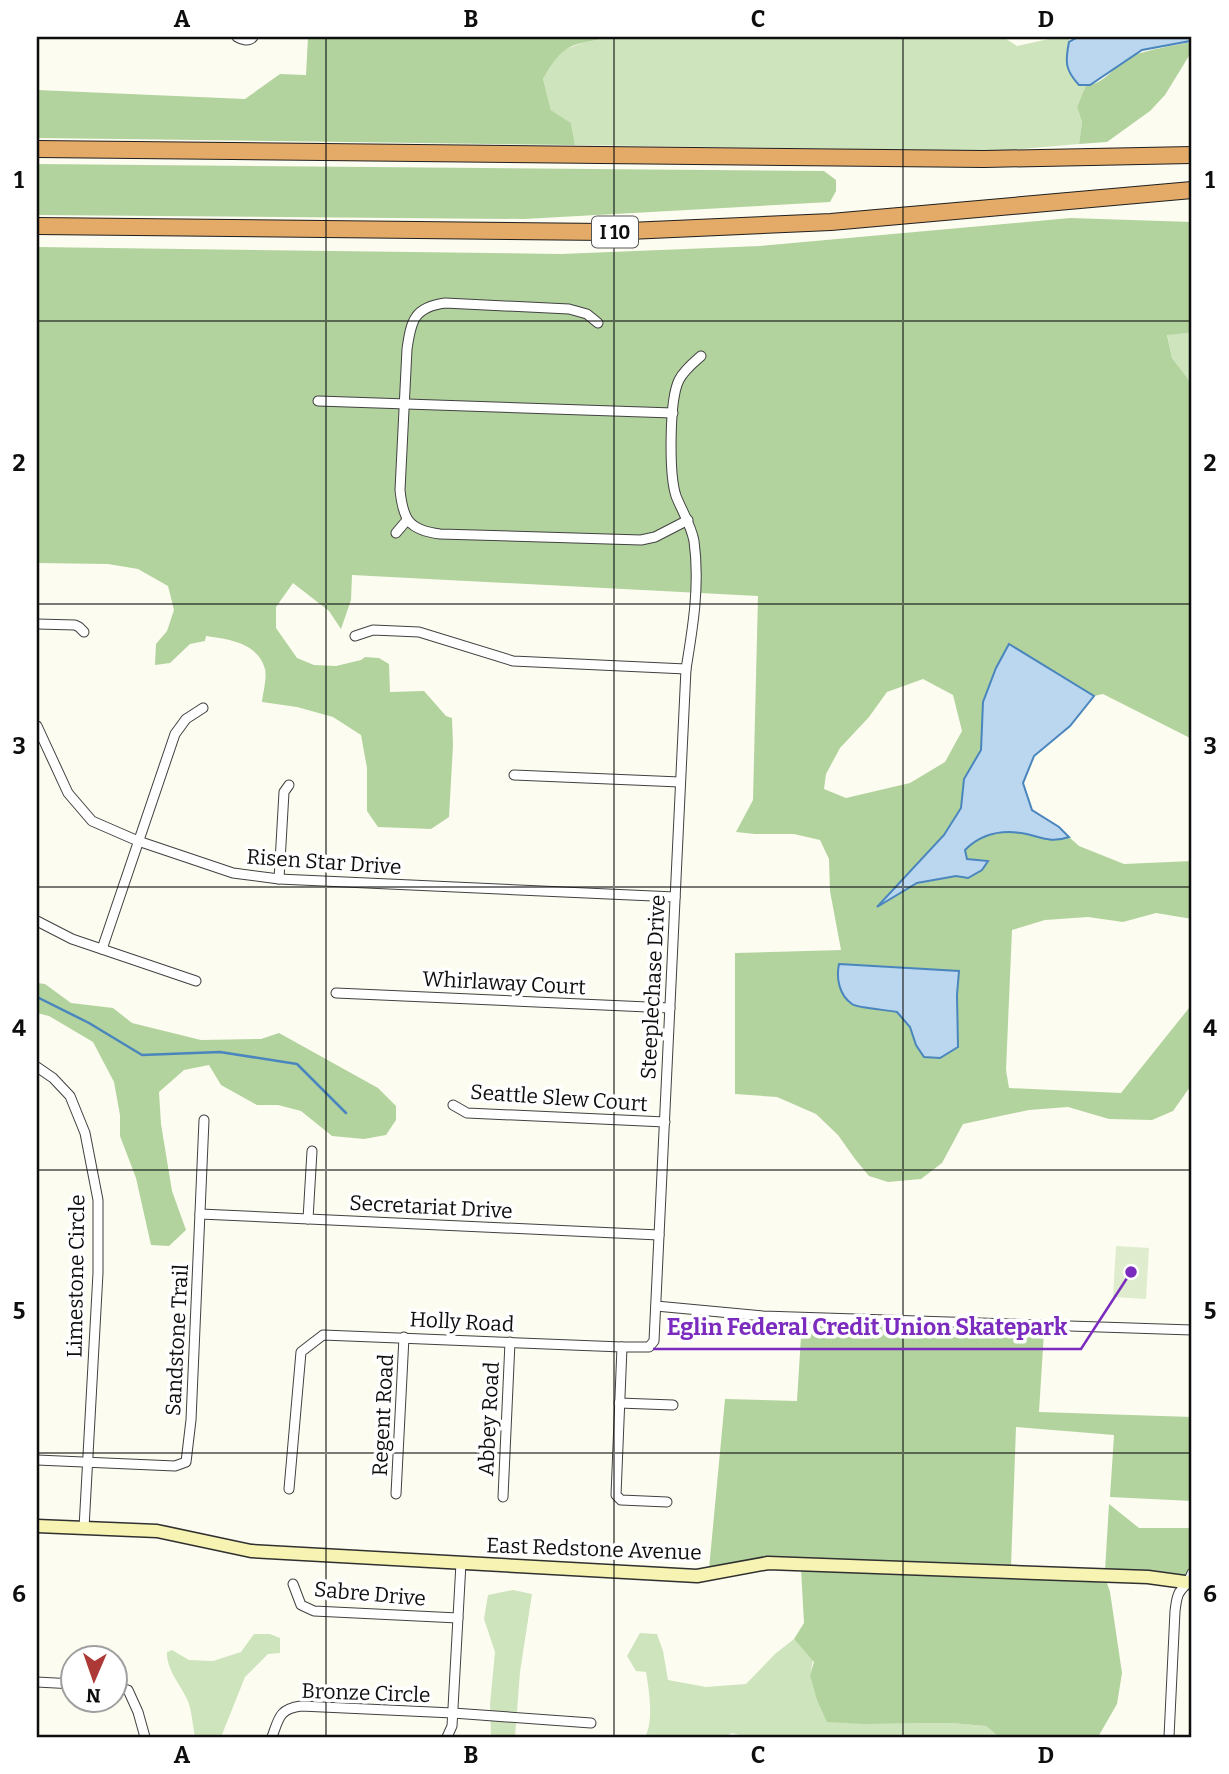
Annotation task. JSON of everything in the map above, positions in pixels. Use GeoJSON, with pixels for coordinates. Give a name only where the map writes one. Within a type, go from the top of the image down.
{"type":"FeatureCollection","features":[{"type":"Feature","properties":{"kind":"highway"},"geometry":{"type":"LineString","coordinates":[[37,149],[984,159],[1192,155]]}},
{"type":"Feature","properties":{"kind":"highway","name":"I 10"},"geometry":{"type":"LineString","coordinates":[[37,226],[606,232],[831,222],[1192,190]]}},
{"type":"Feature","properties":{"kind":"street"},"geometry":{"type":"LineString","coordinates":[[237,37],[250,40],[253,37]]}},
{"type":"Feature","properties":{"kind":"street"},"geometry":{"type":"LineString","coordinates":[[598,323],[587,314],[569,309],[445,303],[431,305],[419,312],[413,320],[407,349],[400,490],[402,508],[407,520],[426,532],[440,534],[641,540],[655,537],[688,520]]}},
{"type":"Feature","properties":{"kind":"street","name":"Steeplechase Drive"},"geometry":{"type":"LineString","coordinates":[[656,1306],[686,669],[694,623],[696,570],[693,539],[671,474],[673,413],[679,380],[686,369],[701,356]]}},
{"type":"Feature","properties":{"kind":"street"},"geometry":{"type":"LineString","coordinates":[[318,401],[673,413]]}},
{"type":"Feature","properties":{"kind":"street"},"geometry":{"type":"LineString","coordinates":[[396,533],[407,520]]}},
{"type":"Feature","properties":{"kind":"street"},"geometry":{"type":"LineString","coordinates":[[37,624],[75,625],[84,632]]}},
{"type":"Feature","properties":{"kind":"street"},"geometry":{"type":"LineString","coordinates":[[355,636],[373,630],[419,632],[513,661],[686,669]]}},
{"type":"Feature","properties":{"kind":"street"},"geometry":{"type":"LineString","coordinates":[[102,949],[175,734],[186,719],[203,708]]}},
{"type":"Feature","properties":{"kind":"street","name":"Risen Star Drive"},"geometry":{"type":"LineString","coordinates":[[37,726],[68,793],[92,821],[138,841],[233,873],[279,878],[675,897]]}},
{"type":"Feature","properties":{"kind":"street"},"geometry":{"type":"LineString","coordinates":[[514,775],[681,782]]}},
{"type":"Feature","properties":{"kind":"street"},"geometry":{"type":"LineString","coordinates":[[279,878],[284,792],[289,785]]}},
{"type":"Feature","properties":{"kind":"street"},"geometry":{"type":"LineString","coordinates":[[37,921],[72,939],[196,981]]}},
{"type":"Feature","properties":{"kind":"street","name":"Whirlaway Court"},"geometry":{"type":"LineString","coordinates":[[336,993],[670,1008]]}},
{"type":"Feature","properties":{"kind":"street","name":"Limestone Circle"},"geometry":{"type":"LineString","coordinates":[[37,1067],[70,1096],[85,1133],[98,1200],[98,1273],[84,1528]]}},
{"type":"Feature","properties":{"kind":"street","name":"Seattle Slew Court"},"geometry":{"type":"LineString","coordinates":[[453,1105],[467,1113],[665,1122]]}},
{"type":"Feature","properties":{"kind":"street","name":"Sandstone Trail"},"geometry":{"type":"LineString","coordinates":[[88,1462],[175,1466],[186,1462],[191,1420],[204,1120]]}},
{"type":"Feature","properties":{"kind":"street"},"geometry":{"type":"LineString","coordinates":[[308,1219],[312,1151]]}},
{"type":"Feature","properties":{"kind":"street","name":"Secretariat Drive"},"geometry":{"type":"LineString","coordinates":[[200,1214],[659,1235]]}},
{"type":"Feature","properties":{"kind":"street"},"geometry":{"type":"LineString","coordinates":[[656,1306],[763,1316],[1192,1330]]}},
{"type":"Feature","properties":{"kind":"street","name":"Holly Road"},"geometry":{"type":"LineString","coordinates":[[289,1489],[301,1352],[323,1335],[649,1347],[654,1341],[656,1306]]}},
{"type":"Feature","properties":{"kind":"street","name":"Regent Road"},"geometry":{"type":"LineString","coordinates":[[396,1494],[404,1337]]}},
{"type":"Feature","properties":{"kind":"street","name":"Abbey Road"},"geometry":{"type":"LineString","coordinates":[[503,1497],[510,1342]]}},
{"type":"Feature","properties":{"kind":"street"},"geometry":{"type":"LineString","coordinates":[[622,1348],[616,1495],[621,1500],[667,1502]]}},
{"type":"Feature","properties":{"kind":"street"},"geometry":{"type":"LineString","coordinates":[[620,1403],[673,1405]]}},
{"type":"Feature","properties":{"kind":"street"},"geometry":{"type":"LineString","coordinates":[[37,1460],[88,1462]]}},
{"type":"Feature","properties":{"kind":"street","name":"East Redstone Avenue"},"geometry":{"type":"LineString","coordinates":[[37,1525],[158,1531],[251,1551],[697,1576],[768,1563],[1191,1580]]}},
{"type":"Feature","properties":{"kind":"street"},"geometry":{"type":"LineString","coordinates":[[461,1563],[453,1713],[591,1723]]}},
{"type":"Feature","properties":{"kind":"street"},"geometry":{"type":"LineString","coordinates":[[1169,1737],[1175,1611],[1177,1597],[1191,1580]]}},
{"type":"Feature","properties":{"kind":"street","name":"Sabre Drive"},"geometry":{"type":"LineString","coordinates":[[293,1584],[301,1605],[314,1611],[458,1618]]}},
{"type":"Feature","properties":{"kind":"street"},"geometry":{"type":"LineString","coordinates":[[37,1682],[60,1683]]}},
{"type":"Feature","properties":{"kind":"street"},"geometry":{"type":"LineString","coordinates":[[130,1694],[145,1737]]}},
{"type":"Feature","properties":{"kind":"street","name":"Bronze Circle"},"geometry":{"type":"LineString","coordinates":[[272,1737],[279,1718],[288,1708],[301,1706],[453,1713],[452,1726],[447,1737]]}},
{"type":"Feature","properties":{"kind":"green space"},"geometry":{"type":"Polygon","coordinates":[[[308,37],[598,37],[597,40],[569,47],[554,62],[543,79],[551,110],[571,123],[575,145],[37,138],[37,90],[245,99],[280,74],[306,75],[308,37]]]}},
{"type":"Feature","properties":{"kind":"green space"},"geometry":{"type":"Polygon","coordinates":[[[598,37],[1003,37],[1017,46],[1069,37],[1072,69],[1083,85],[1086,85],[1077,107],[1082,122],[1079,144],[998,151],[575,145],[571,123],[551,110],[543,79],[561,51],[597,40],[598,37]]]}},
{"type":"Feature","properties":{"kind":"green space"},"geometry":{"type":"Polygon","coordinates":[[[1192,39],[1192,51],[1165,95],[1150,111],[1107,142],[1079,144],[1082,122],[1077,107],[1086,85],[1105,78],[1132,56],[1191,42],[1192,39]]]}},
{"type":"Feature","properties":{"kind":"green space"},"geometry":{"type":"Polygon","coordinates":[[[37,164],[824,171],[836,180],[836,191],[830,202],[524,219],[37,215],[37,164]]]}},
{"type":"Feature","properties":{"kind":"green space"},"geometry":{"type":"Polygon","coordinates":[[[1070,218],[1192,222],[1192,336],[1188,333],[1167,335],[1172,358],[1192,384],[1192,739],[1103,694],[1094,696],[1009,644],[983,702],[981,750],[964,779],[961,808],[944,835],[879,904],[917,884],[956,876],[968,878],[965,850],[984,837],[998,833],[1021,833],[1050,840],[1069,837],[1079,846],[1124,864],[1192,861],[1192,919],[1156,913],[1123,922],[1088,917],[1045,920],[1012,930],[1006,1070],[1009,1088],[1121,1093],[1189,1008],[1192,958],[1192,1087],[1173,1111],[1152,1120],[1109,1119],[1068,1107],[1029,1110],[963,1124],[942,1163],[921,1179],[888,1182],[869,1176],[838,1135],[816,1114],[777,1097],[735,1094],[735,953],[841,950],[830,891],[829,859],[820,840],[794,834],[736,832],[753,800],[758,596],[352,575],[351,600],[341,629],[329,611],[293,583],[276,607],[276,628],[297,658],[314,665],[336,666],[365,657],[379,658],[389,664],[390,692],[424,691],[446,716],[452,718],[449,817],[431,829],[378,827],[367,811],[367,768],[361,735],[333,717],[297,707],[262,702],[265,669],[256,653],[242,644],[206,636],[205,641],[190,644],[170,663],[155,665],[156,644],[167,631],[174,610],[168,586],[138,569],[108,564],[37,563],[37,247],[561,254],[760,246],[1070,218]],[[923,679],[887,692],[869,717],[840,748],[826,774],[824,789],[846,798],[910,783],[945,762],[962,731],[953,695],[923,679]],[[957,995],[854,1005],[897,1012],[910,1027],[916,1045],[958,1047],[957,995]]]}},
{"type":"Feature","properties":{"kind":"green space"},"geometry":{"type":"Polygon","coordinates":[[[1188,333],[1192,336],[1192,384],[1172,358],[1167,334],[1188,333]]]}},
{"type":"Feature","properties":{"kind":"green space"},"geometry":{"type":"Polygon","coordinates":[[[37,983],[45,984],[71,1003],[113,1008],[132,1023],[201,1040],[261,1039],[279,1033],[378,1088],[396,1106],[396,1120],[386,1135],[364,1139],[332,1136],[301,1111],[278,1105],[257,1105],[221,1085],[209,1065],[184,1070],[159,1092],[161,1124],[172,1191],[186,1230],[169,1246],[151,1245],[136,1178],[120,1136],[120,1115],[114,1082],[93,1042],[49,1016],[37,1013],[37,983]]]}},
{"type":"Feature","properties":{"kind":"green space"},"geometry":{"type":"Polygon","coordinates":[[[1116,1246],[1149,1248],[1146,1299],[1113,1297],[1116,1246]]]}},
{"type":"Feature","properties":{"kind":"green space"},"geometry":{"type":"Polygon","coordinates":[[[802,1320],[1044,1332],[1039,1412],[1192,1417],[1192,1501],[1110,1497],[1114,1435],[1016,1427],[1011,1567],[709,1569],[725,1399],[797,1401],[802,1320]]]}},
{"type":"Feature","properties":{"kind":"green space"},"geometry":{"type":"Polygon","coordinates":[[[1109,1504],[1139,1528],[1192,1528],[1192,1578],[1105,1571],[1109,1504]]]}},
{"type":"Feature","properties":{"kind":"green space"},"geometry":{"type":"Polygon","coordinates":[[[801,1569],[1106,1580],[1122,1673],[1117,1704],[1098,1737],[999,1737],[986,1726],[951,1723],[827,1722],[810,1675],[814,1662],[794,1639],[804,1623],[801,1569]]]}},
{"type":"Feature","properties":{"kind":"green space"},"geometry":{"type":"Polygon","coordinates":[[[513,1590],[532,1594],[520,1672],[515,1737],[491,1737],[490,1704],[495,1652],[484,1619],[488,1595],[513,1590]]]}},
{"type":"Feature","properties":{"kind":"green space"},"geometry":{"type":"Polygon","coordinates":[[[640,1633],[657,1634],[668,1680],[706,1687],[746,1684],[794,1639],[813,1660],[810,1675],[866,1724],[951,1723],[986,1726],[999,1737],[748,1737],[732,1733],[724,1737],[645,1737],[650,1714],[646,1672],[636,1671],[627,1656],[640,1633]]]}},
{"type":"Feature","properties":{"kind":"green space"},"geometry":{"type":"Polygon","coordinates":[[[254,1634],[270,1634],[280,1638],[280,1653],[268,1654],[245,1677],[221,1737],[195,1737],[189,1704],[172,1672],[167,1652],[172,1650],[189,1660],[213,1661],[241,1652],[254,1634]]]}},
{"type":"Feature","properties":{"kind":"water"},"geometry":{"type":"Polygon","coordinates":[[[1078,37],[1192,37],[1190,41],[1142,50],[1090,85],[1079,85],[1071,75],[1067,60],[1069,42],[1078,37]]]}},
{"type":"Feature","properties":{"kind":"water"},"geometry":{"type":"Polygon","coordinates":[[[1009,644],[1094,696],[1070,726],[1034,756],[1023,783],[1032,810],[1059,827],[1069,837],[1050,840],[1013,832],[984,837],[965,850],[967,859],[988,861],[982,870],[968,878],[956,876],[917,883],[877,907],[944,835],[961,808],[964,779],[981,750],[983,702],[1009,644]]]}},
{"type":"Feature","properties":{"kind":"water"},"geometry":{"type":"Polygon","coordinates":[[[839,964],[959,971],[958,1047],[940,1058],[924,1057],[916,1045],[910,1027],[897,1012],[860,1007],[844,996],[838,975],[839,964]]]}},
{"type":"Feature","properties":{"kind":"waterway"},"geometry":{"type":"LineString","coordinates":[[37,997],[89,1023],[142,1055],[220,1052],[297,1064],[346,1113]]}},
{"type":"Feature","properties":{"kind":"place","name":"Eglin Federal Credit Union Skatepark"},"geometry":{"type":"Point","coordinates":[1131,1272]}}]}
